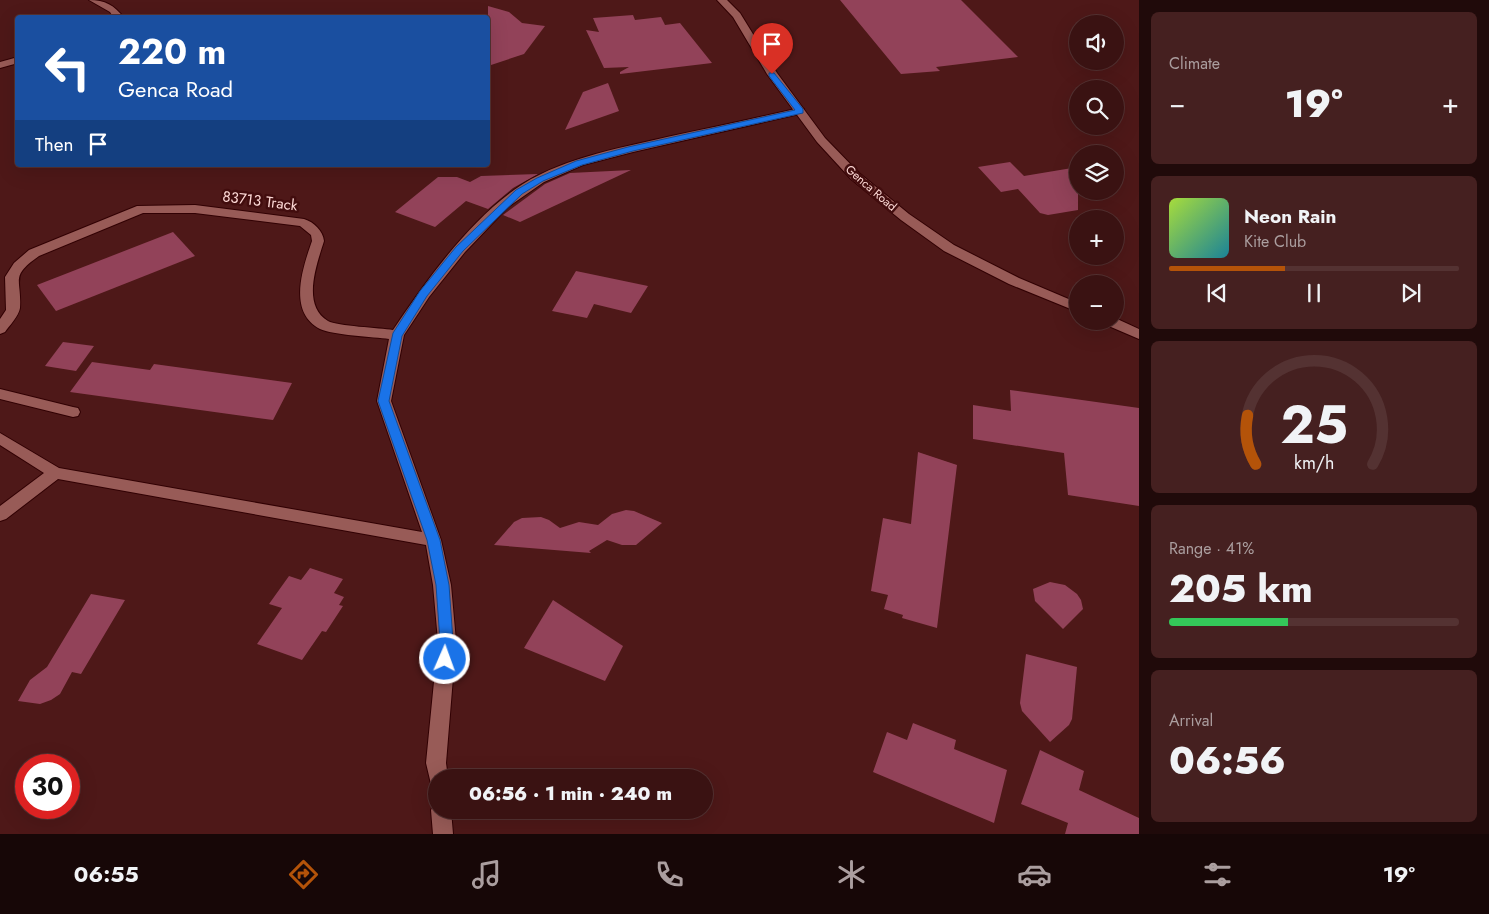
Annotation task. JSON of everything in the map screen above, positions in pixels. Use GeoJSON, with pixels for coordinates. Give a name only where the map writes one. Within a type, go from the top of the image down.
{"type":"FeatureCollection","features":[{"type":"Feature","properties":{"kind":"street"},"geometry":{"type":"LineString","coordinates":[[94,0],[113,10],[117,15]]}},
{"type":"Feature","properties":{"kind":"street","name":"Genca Road"},"geometry":{"type":"LineString","coordinates":[[722,0],[737,15],[772,74],[820,140],[855,176],[905,217],[949,248],[1014,281],[1069,304]]}},
{"type":"Feature","properties":{"kind":"street"},"geometry":{"type":"LineString","coordinates":[[0,65],[15,61]]}},
{"type":"Feature","properties":{"kind":"street"},"geometry":{"type":"LineString","coordinates":[[437,769],[447,641],[442,585],[433,540],[384,401],[397,336],[424,294],[460,249],[504,204],[519,192],[540,180],[579,163],[631,149],[800,111]]}},
{"type":"Feature","properties":{"kind":"street","name":"83713 Track"},"geometry":{"type":"LineString","coordinates":[[0,329],[14,310],[10,281],[12,272],[19,263],[34,253],[64,239],[141,209],[194,209],[304,223],[317,234],[318,241],[309,270],[306,300],[317,320],[325,326],[397,336]]}},
{"type":"Feature","properties":{"kind":"street"},"geometry":{"type":"LineString","coordinates":[[1124,328],[1139,334]]}},
{"type":"Feature","properties":{"kind":"street"},"geometry":{"type":"LineString","coordinates":[[0,394],[73,412]]}},
{"type":"Feature","properties":{"kind":"street"},"geometry":{"type":"LineString","coordinates":[[0,438],[55,473],[433,540]]}},
{"type":"Feature","properties":{"kind":"street"},"geometry":{"type":"LineString","coordinates":[[0,515],[55,473]]}},
{"type":"Feature","properties":{"kind":"street"},"geometry":{"type":"LineString","coordinates":[[442,819],[443,834]]}},
{"type":"Feature","properties":{"kind":"building"},"geometry":{"type":"Polygon","coordinates":[[[840,0],[961,0],[1018,57],[936,67],[940,71],[901,74],[840,0]]]}},
{"type":"Feature","properties":{"kind":"building"},"geometry":{"type":"Polygon","coordinates":[[[488,6],[509,12],[522,23],[545,26],[524,54],[490,65],[490,15],[488,15],[488,6]]]}},
{"type":"Feature","properties":{"kind":"building"},"geometry":{"type":"Polygon","coordinates":[[[633,15],[635,20],[661,17],[665,25],[680,23],[712,63],[620,74],[620,72],[629,67],[604,68],[586,30],[599,32],[593,18],[633,15]]]}},
{"type":"Feature","properties":{"kind":"building"},"geometry":{"type":"Polygon","coordinates":[[[608,83],[619,111],[565,130],[583,92],[608,83]]]}},
{"type":"Feature","properties":{"kind":"building"},"geometry":{"type":"Polygon","coordinates":[[[1010,162],[1024,176],[1069,168],[1069,200],[1078,200],[1078,210],[1048,215],[1040,213],[1018,189],[1001,192],[978,167],[1010,162]]]}},
{"type":"Feature","properties":{"kind":"building"},"geometry":{"type":"Polygon","coordinates":[[[631,170],[520,222],[503,215],[545,184],[570,173],[631,170]]]}},
{"type":"Feature","properties":{"kind":"building"},"geometry":{"type":"Polygon","coordinates":[[[538,174],[513,188],[488,209],[466,201],[435,227],[395,212],[438,177],[457,177],[470,182],[481,176],[538,174]]]}},
{"type":"Feature","properties":{"kind":"building"},"geometry":{"type":"Polygon","coordinates":[[[173,232],[195,256],[56,311],[37,285],[173,232]]]}},
{"type":"Feature","properties":{"kind":"building"},"geometry":{"type":"Polygon","coordinates":[[[576,271],[648,286],[631,313],[594,304],[587,318],[552,311],[576,271]]]}},
{"type":"Feature","properties":{"kind":"building"},"geometry":{"type":"Polygon","coordinates":[[[63,342],[94,346],[76,371],[45,366],[63,342]]]}},
{"type":"Feature","properties":{"kind":"building"},"geometry":{"type":"Polygon","coordinates":[[[92,362],[150,370],[154,364],[292,383],[273,420],[70,392],[92,362]]]}},
{"type":"Feature","properties":{"kind":"building"},"geometry":{"type":"Polygon","coordinates":[[[1010,390],[1139,408],[1139,506],[1068,495],[1064,453],[973,439],[973,405],[1011,411],[1010,390]]]}},
{"type":"Feature","properties":{"kind":"building"},"geometry":{"type":"Polygon","coordinates":[[[918,452],[957,465],[937,628],[902,618],[903,615],[884,609],[888,595],[871,591],[883,518],[911,524],[918,452]]]}},
{"type":"Feature","properties":{"kind":"building"},"geometry":{"type":"Polygon","coordinates":[[[626,510],[634,511],[662,523],[636,545],[622,545],[607,540],[589,551],[591,553],[494,545],[514,522],[522,518],[541,517],[560,528],[579,522],[598,525],[612,514],[626,510]]]}},
{"type":"Feature","properties":{"kind":"building"},"geometry":{"type":"Polygon","coordinates":[[[310,568],[343,579],[334,593],[344,597],[339,605],[343,606],[326,632],[322,631],[302,660],[257,644],[282,608],[269,604],[289,576],[301,580],[310,568]]]}},
{"type":"Feature","properties":{"kind":"building"},"geometry":{"type":"Polygon","coordinates":[[[1050,582],[1065,585],[1077,594],[1081,600],[1083,609],[1063,629],[1035,601],[1033,589],[1050,582]]]}},
{"type":"Feature","properties":{"kind":"building"},"geometry":{"type":"Polygon","coordinates":[[[91,594],[125,600],[81,674],[72,672],[60,694],[51,700],[40,704],[18,701],[30,680],[47,667],[91,594]]]}},
{"type":"Feature","properties":{"kind":"building"},"geometry":{"type":"Polygon","coordinates":[[[553,600],[623,646],[605,681],[524,648],[553,600]]]}},
{"type":"Feature","properties":{"kind":"building"},"geometry":{"type":"Polygon","coordinates":[[[1026,654],[1077,667],[1072,719],[1069,725],[1050,742],[1022,711],[1020,703],[1026,654]]]}},
{"type":"Feature","properties":{"kind":"building"},"geometry":{"type":"Polygon","coordinates":[[[913,723],[956,740],[954,749],[1007,770],[994,823],[873,772],[887,732],[907,740],[913,723]]]}},
{"type":"Feature","properties":{"kind":"building"},"geometry":{"type":"Polygon","coordinates":[[[1040,750],[1084,771],[1079,790],[1139,818],[1139,834],[1065,834],[1068,823],[1021,804],[1040,750]]]}},
{"type":"Feature","properties":{"kind":"route"},"geometry":{"type":"LineString","coordinates":[[445,659],[447,641],[442,585],[433,540],[384,401],[387,376],[397,336],[424,294],[460,249],[504,204],[519,192],[540,180],[579,163],[631,149],[800,111],[772,74]]}}]}
